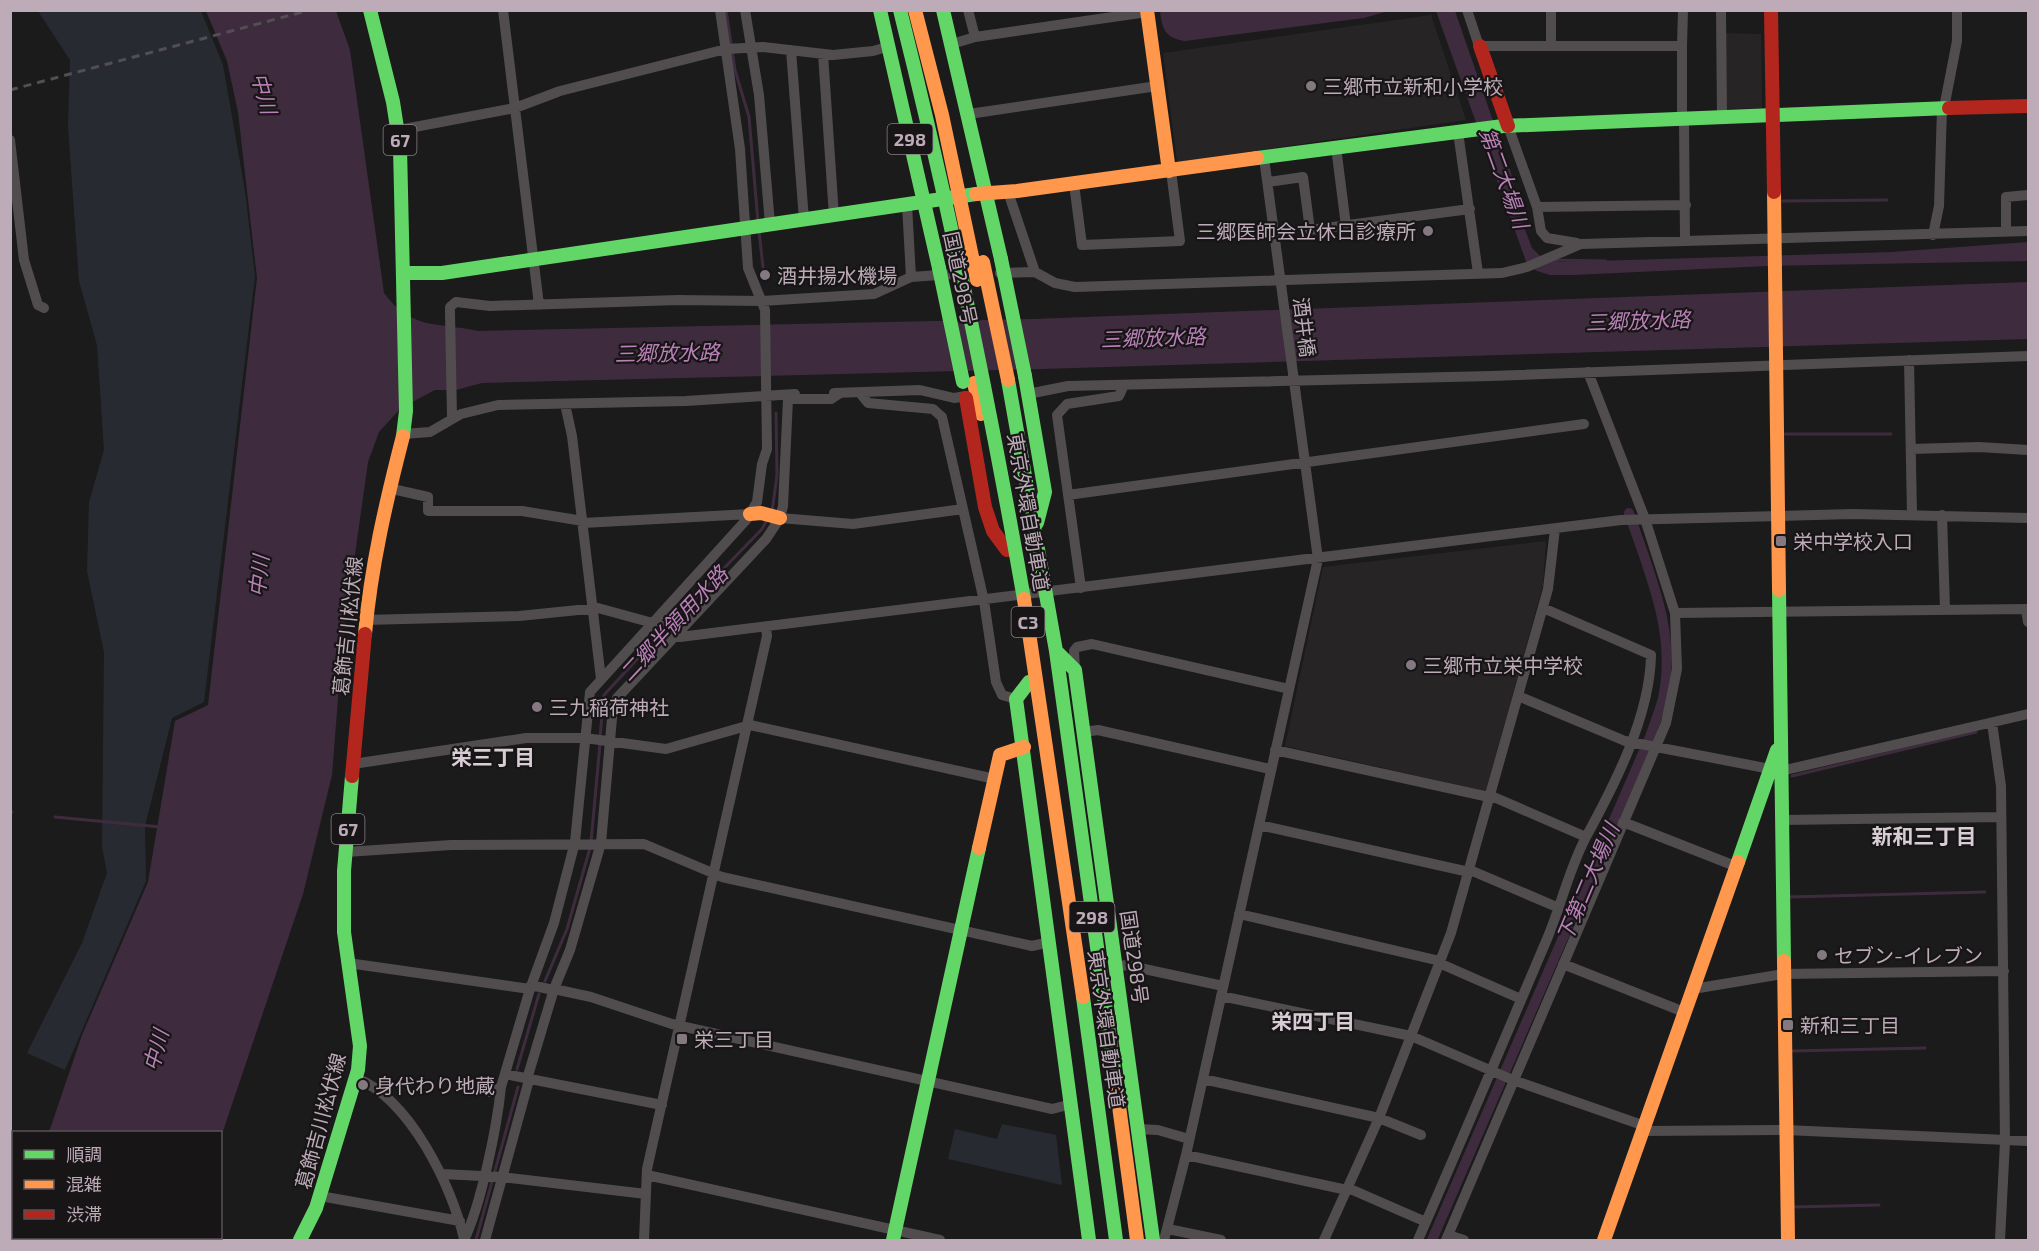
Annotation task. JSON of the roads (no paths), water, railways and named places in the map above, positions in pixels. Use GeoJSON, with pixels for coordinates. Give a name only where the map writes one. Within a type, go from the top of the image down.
{"type":"FeatureCollection","features":[{"type":"Feature","properties":{"kind":"main road","name":"葛飾吉川松伏線"},"geometry":{"type":"LineString","coordinates":[[300,1240],[320,1196],[356,1078],[360,1046],[343,916],[346,852],[365,620],[373,555],[403,434],[406,411],[399,130],[370,10]]}},
{"type":"Feature","properties":{"kind":"main road","name":"国道298号"},"geometry":{"type":"LineString","coordinates":[[880,10],[970,392]]}},
{"type":"Feature","properties":{"kind":"main road","name":"国道298号"},"geometry":{"type":"LineString","coordinates":[[890,10],[970,392],[985,507],[993,531],[1007,550],[1029,682],[1107,1240]]}},
{"type":"Feature","properties":{"kind":"main road","name":"東京外環自動車道"},"geometry":{"type":"LineString","coordinates":[[900,10],[927,113],[949,214],[1015,538],[1054,784],[1116,1240]]}},
{"type":"Feature","properties":{"kind":"main road","name":"東京外環自動車道"},"geometry":{"type":"LineString","coordinates":[[915,10],[968,235],[1028,543],[1130,1240]]}},
{"type":"Feature","properties":{"kind":"main road","name":"国道298号"},"geometry":{"type":"LineString","coordinates":[[924,10],[949,107],[1008,380],[1036,530],[1056,651],[1137,1240]]}},
{"type":"Feature","properties":{"kind":"main road","name":"国道298号"},"geometry":{"type":"LineString","coordinates":[[943,10],[987,192],[1046,492],[1036,530]]}},
{"type":"Feature","properties":{"kind":"main road"},"geometry":{"type":"LineString","coordinates":[[1771,10],[1780,738],[1776,770],[1782,820],[1788,1240]]}},
{"type":"Feature","properties":{"kind":"main road"},"geometry":{"type":"LineString","coordinates":[[1147,11],[1170,171]]}},
{"type":"Feature","properties":{"kind":"main road"},"geometry":{"type":"LineString","coordinates":[[1480,46],[1506,126]]}},
{"type":"Feature","properties":{"kind":"main road"},"geometry":{"type":"LineString","coordinates":[[403,273],[442,273],[987,192],[1008,192],[1074,184],[1336,147],[1506,126],[2028,106]]}},
{"type":"Feature","properties":{"kind":"main road"},"geometry":{"type":"LineString","coordinates":[[750,514],[761,513],[780,518]]}},
{"type":"Feature","properties":{"kind":"main road"},"geometry":{"type":"LineString","coordinates":[[1056,651],[1075,670]]}},
{"type":"Feature","properties":{"kind":"main road","name":"国道298号"},"geometry":{"type":"LineString","coordinates":[[1075,670],[1153,1240]]}},
{"type":"Feature","properties":{"kind":"main road"},"geometry":{"type":"LineString","coordinates":[[1016,699],[1029,682]]}},
{"type":"Feature","properties":{"kind":"main road","name":"298"},"geometry":{"type":"LineString","coordinates":[[1016,699],[1089,1240]]}},
{"type":"Feature","properties":{"kind":"main road"},"geometry":{"type":"LineString","coordinates":[[894,1235],[1000,755],[1023,747]]}},
{"type":"Feature","properties":{"kind":"main road"},"geometry":{"type":"LineString","coordinates":[[1604,1240],[1735,866],[1776,770]]}},
{"type":"Feature","properties":{"kind":"street"},"geometry":{"type":"LineString","coordinates":[[503,10],[539,304]]}},
{"type":"Feature","properties":{"kind":"street"},"geometry":{"type":"LineString","coordinates":[[464,1240],[483,1176],[501,1087],[530,987],[554,923],[574,842],[588,697],[601,679],[656,624],[750,514],[757,501],[767,449],[764,305],[748,271],[747,226],[740,149],[720,10]]}},
{"type":"Feature","properties":{"kind":"street"},"geometry":{"type":"LineString","coordinates":[[745,10],[763,131],[768,224]]}},
{"type":"Feature","properties":{"kind":"street"},"geometry":{"type":"LineString","coordinates":[[968,10],[975,37]]}},
{"type":"Feature","properties":{"kind":"street"},"geometry":{"type":"LineString","coordinates":[[1467,10],[1480,46],[1682,46]]}},
{"type":"Feature","properties":{"kind":"street"},"geometry":{"type":"LineString","coordinates":[[1551,10],[1551,46]]}},
{"type":"Feature","properties":{"kind":"street"},"geometry":{"type":"LineString","coordinates":[[1683,10],[1685,241]]}},
{"type":"Feature","properties":{"kind":"street"},"geometry":{"type":"LineString","coordinates":[[1721,10],[1722,118]]}},
{"type":"Feature","properties":{"kind":"street"},"geometry":{"type":"LineString","coordinates":[[1933,235],[1939,206],[1943,108],[1958,41],[1957,10]]}},
{"type":"Feature","properties":{"kind":"street"},"geometry":{"type":"LineString","coordinates":[[952,44],[975,37],[1106,14],[1147,11]]}},
{"type":"Feature","properties":{"kind":"street"},"geometry":{"type":"LineString","coordinates":[[399,130],[515,108],[560,90],[726,49],[752,47],[823,54],[864,52],[887,47]]}},
{"type":"Feature","properties":{"kind":"street"},"geometry":{"type":"LineString","coordinates":[[791,50],[804,220]]}},
{"type":"Feature","properties":{"kind":"street"},"geometry":{"type":"LineString","coordinates":[[823,54],[834,216]]}},
{"type":"Feature","properties":{"kind":"street"},"geometry":{"type":"LineString","coordinates":[[969,114],[1157,86]]}},
{"type":"Feature","properties":{"kind":"street"},"geometry":{"type":"LineString","coordinates":[[1506,126],[1537,207],[1541,231],[1547,238],[1581,244],[1774,241],[2028,231]]}},
{"type":"Feature","properties":{"kind":"street"},"geometry":{"type":"LineString","coordinates":[[1458,132],[1478,273]]}},
{"type":"Feature","properties":{"kind":"street"},"geometry":{"type":"LineString","coordinates":[[10,140],[24,260],[38,305],[44,308]]}},
{"type":"Feature","properties":{"kind":"street"},"geometry":{"type":"LineString","coordinates":[[1336,147],[1347,226]]}},
{"type":"Feature","properties":{"kind":"street","name":"酒井橋"},"geometry":{"type":"LineString","coordinates":[[1264,158],[1318,559]]}},
{"type":"Feature","properties":{"kind":"street"},"geometry":{"type":"LineString","coordinates":[[1074,184],[1082,244],[1180,241],[1170,171]]}},
{"type":"Feature","properties":{"kind":"street"},"geometry":{"type":"LineString","coordinates":[[1268,182],[1303,177],[1310,230],[1470,209]]}},
{"type":"Feature","properties":{"kind":"street"},"geometry":{"type":"LineString","coordinates":[[1008,192],[1035,272]]}},
{"type":"Feature","properties":{"kind":"street"},"geometry":{"type":"LineString","coordinates":[[2006,232],[2006,197],[2028,195]]}},
{"type":"Feature","properties":{"kind":"street"},"geometry":{"type":"LineString","coordinates":[[908,205],[911,277]]}},
{"type":"Feature","properties":{"kind":"street"},"geometry":{"type":"LineString","coordinates":[[1537,207],[1686,205]]}},
{"type":"Feature","properties":{"kind":"street"},"geometry":{"type":"LineString","coordinates":[[452,418],[450,307],[456,302],[490,306],[678,300],[764,305],[874,294],[911,277],[1035,272],[1055,283],[1075,287],[1282,285],[1502,273],[1527,267],[1581,244]]}},
{"type":"Feature","properties":{"kind":"street"},"geometry":{"type":"LineString","coordinates":[[1502,273],[1505,261]]}},
{"type":"Feature","properties":{"kind":"street"},"geometry":{"type":"LineString","coordinates":[[1011,396],[1057,387],[1293,375],[1588,372],[1775,359],[1910,360],[2028,356]]}},
{"type":"Feature","properties":{"kind":"street"},"geometry":{"type":"LineString","coordinates":[[1910,360],[1912,514]]}},
{"type":"Feature","properties":{"kind":"street"},"geometry":{"type":"LineString","coordinates":[[1464,1240],[1447,1238],[1655,748],[1673,698],[1677,669],[1675,613],[1645,519],[1588,372]]}},
{"type":"Feature","properties":{"kind":"street"},"geometry":{"type":"LineString","coordinates":[[1081,588],[1057,415],[1067,404],[1119,396],[1124,385]]}},
{"type":"Feature","properties":{"kind":"street"},"geometry":{"type":"LineString","coordinates":[[403,434],[430,432],[452,418],[498,405],[686,400],[767,390],[860,393],[920,390],[954,398],[970,392]]}},
{"type":"Feature","properties":{"kind":"street"},"geometry":{"type":"LineString","coordinates":[[485,1240],[553,990],[570,951],[601,843],[606,813],[611,715],[617,698],[766,538],[780,518],[783,506],[788,399],[831,399],[840,393]]}},
{"type":"Feature","properties":{"kind":"street"},"geometry":{"type":"LineString","coordinates":[[860,393],[868,403],[933,409],[942,417],[984,601],[998,690],[1007,698],[1016,699]]}},
{"type":"Feature","properties":{"kind":"street"},"geometry":{"type":"LineString","coordinates":[[565,404],[572,436],[601,679]]}},
{"type":"Feature","properties":{"kind":"street"},"geometry":{"type":"LineString","coordinates":[[1068,495],[1584,424]]}},
{"type":"Feature","properties":{"kind":"street"},"geometry":{"type":"LineString","coordinates":[[1911,449],[1979,447],[2028,450]]}},
{"type":"Feature","properties":{"kind":"street"},"geometry":{"type":"LineString","coordinates":[[388,488],[428,496],[428,511],[522,512],[583,522],[750,514]]}},
{"type":"Feature","properties":{"kind":"street"},"geometry":{"type":"LineString","coordinates":[[780,518],[853,524],[963,509]]}},
{"type":"Feature","properties":{"kind":"street"},"geometry":{"type":"LineString","coordinates":[[365,620],[519,616],[592,608],[656,624],[673,636],[766,628],[1621,520],[1912,514],[2028,518]]}},
{"type":"Feature","properties":{"kind":"street"},"geometry":{"type":"LineString","coordinates":[[1941,515],[1945,609]]}},
{"type":"Feature","properties":{"kind":"street"},"geometry":{"type":"LineString","coordinates":[[1324,1240],[1379,1118],[1451,933],[1548,589],[1555,529]]}},
{"type":"Feature","properties":{"kind":"street"},"geometry":{"type":"LineString","coordinates":[[1164,1240],[1186,1155],[1318,559]]}},
{"type":"Feature","properties":{"kind":"street"},"geometry":{"type":"LineString","coordinates":[[1418,1240],[1559,909],[1586,837],[1631,743],[1643,706],[1652,655],[1543,608]]}},
{"type":"Feature","properties":{"kind":"street"},"geometry":{"type":"LineString","coordinates":[[1675,613],[2027,609],[2028,622]]}},
{"type":"Feature","properties":{"kind":"street"},"geometry":{"type":"LineString","coordinates":[[644,1240],[647,1175],[767,636],[766,628]]}},
{"type":"Feature","properties":{"kind":"street"},"geometry":{"type":"LineString","coordinates":[[1075,670],[1074,651],[1080,645],[1092,644],[1289,689]]}},
{"type":"Feature","properties":{"kind":"street"},"geometry":{"type":"LineString","coordinates":[[1518,696],[1631,743],[1776,770],[2028,714]]}},
{"type":"Feature","properties":{"kind":"street"},"geometry":{"type":"LineString","coordinates":[[1992,723],[2001,786],[2004,972],[2005,1142],[2000,1240]]}},
{"type":"Feature","properties":{"kind":"street"},"geometry":{"type":"LineString","coordinates":[[353,764],[526,738],[585,738],[666,749],[747,726],[995,779]]}},
{"type":"Feature","properties":{"kind":"street"},"geometry":{"type":"LineString","coordinates":[[1083,732],[1098,730],[1270,769]]}},
{"type":"Feature","properties":{"kind":"street"},"geometry":{"type":"LineString","coordinates":[[1275,750],[1489,796],[1586,837]]}},
{"type":"Feature","properties":{"kind":"street"},"geometry":{"type":"LineString","coordinates":[[1782,820],[2001,817]]}},
{"type":"Feature","properties":{"kind":"street"},"geometry":{"type":"LineString","coordinates":[[1623,822],[1735,866]]}},
{"type":"Feature","properties":{"kind":"street"},"geometry":{"type":"LineString","coordinates":[[1259,825],[1470,871],[1559,909]]}},
{"type":"Feature","properties":{"kind":"street"},"geometry":{"type":"LineString","coordinates":[[346,852],[451,845],[574,842],[650,845],[713,874],[1032,946],[1050,942]]}},
{"type":"Feature","properties":{"kind":"street"},"geometry":{"type":"LineString","coordinates":[[1239,914],[1439,962],[1521,999]]}},
{"type":"Feature","properties":{"kind":"street"},"geometry":{"type":"LineString","coordinates":[[348,963],[553,990],[591,998],[680,1025],[1052,1109],[1072,1104]]}},
{"type":"Feature","properties":{"kind":"street"},"geometry":{"type":"LineString","coordinates":[[1563,964],[1684,1012]]}},
{"type":"Feature","properties":{"kind":"street"},"geometry":{"type":"LineString","coordinates":[[1117,967],[1125,965],[1222,991],[1411,1036],[1513,1080],[1644,1129],[1786,1130],[2005,1142],[2028,1141]]}},
{"type":"Feature","properties":{"kind":"street"},"geometry":{"type":"LineString","coordinates":[[1693,989],[1783,974],[2004,972]]}},
{"type":"Feature","properties":{"kind":"street"},"geometry":{"type":"LineString","coordinates":[[505,1074],[662,1105]]}},
{"type":"Feature","properties":{"kind":"street"},"geometry":{"type":"LineString","coordinates":[[356,1078],[389,1098],[442,1174],[460,1221],[464,1240]]}},
{"type":"Feature","properties":{"kind":"street"},"geometry":{"type":"LineString","coordinates":[[1203,1078],[1379,1118],[1421,1135]]}},
{"type":"Feature","properties":{"kind":"street"},"geometry":{"type":"LineString","coordinates":[[489,1092],[501,1087]]}},
{"type":"Feature","properties":{"kind":"street"},"geometry":{"type":"LineString","coordinates":[[1138,1129],[1158,1130],[1189,1140]]}},
{"type":"Feature","properties":{"kind":"street"},"geometry":{"type":"LineString","coordinates":[[1186,1155],[1347,1189],[1426,1222]]}},
{"type":"Feature","properties":{"kind":"street"},"geometry":{"type":"LineString","coordinates":[[442,1174],[483,1176],[646,1194]]}},
{"type":"Feature","properties":{"kind":"street"},"geometry":{"type":"LineString","coordinates":[[647,1175],[894,1235],[940,1240]]}},
{"type":"Feature","properties":{"kind":"street"},"geometry":{"type":"LineString","coordinates":[[320,1196],[460,1221]]}},
{"type":"Feature","properties":{"kind":"street"},"geometry":{"type":"LineString","coordinates":[[1168,1229],[1221,1240]]}},
{"type":"Feature","properties":{"kind":"water"},"geometry":{"type":"Polygon","coordinates":[[[1160,10],[1388,11],[1364,18],[1185,41],[1173,38],[1166,32],[1160,10]]]}},
{"type":"Feature","properties":{"kind":"water"},"geometry":{"type":"Polygon","coordinates":[[[206,11],[336,11],[350,50],[384,293],[405,314],[426,323],[438,325],[478,331],[1033,319],[2028,282],[2028,339],[1041,369],[482,383],[456,390],[435,390],[401,408],[379,432],[368,462],[342,647],[332,775],[303,894],[222,1134],[222,1131],[49,1131],[82,1035],[148,882],[175,721],[208,705],[257,278],[238,112],[227,61],[206,11]]]}},
{"type":"Feature","properties":{"kind":"water","name":"第二大場川"},"geometry":{"type":"Polygon","coordinates":[[[1436,11],[1455,11],[1511,173],[1520,216],[1532,248],[1543,259],[1561,262],[1892,252],[2028,242],[2028,261],[1767,266],[1573,275],[1550,275],[1537,271],[1527,264],[1436,11]]]}},
{"type":"Feature","properties":{"kind":"water"},"geometry":{"type":"Polygon","coordinates":[[[12,1200],[12,1239],[189,1239],[11,1240],[12,1200]]]}},
{"type":"Feature","properties":{"kind":"waterway","name":"二郷半領用水路"},"geometry":{"type":"LineString","coordinates":[[726,10],[735,70],[749,117],[758,222]]}},
{"type":"Feature","properties":{"kind":"waterway"},"geometry":{"type":"LineString","coordinates":[[1783,201],[1887,200]]}},
{"type":"Feature","properties":{"kind":"waterway","name":"二郷半領用水路"},"geometry":{"type":"LineString","coordinates":[[759,231],[763,267]]}},
{"type":"Feature","properties":{"kind":"waterway"},"geometry":{"type":"LineString","coordinates":[[1553,260],[1606,261]]}},
{"type":"Feature","properties":{"kind":"waterway","name":"二郷半領用水路"},"geometry":{"type":"LineString","coordinates":[[772,512],[777,475],[776,413]]}},
{"type":"Feature","properties":{"kind":"waterway"},"geometry":{"type":"LineString","coordinates":[[1785,434],[1891,434]]}},
{"type":"Feature","properties":{"kind":"waterway","name":"下第二大場川"},"geometry":{"type":"LineString","coordinates":[[1432,1240],[1650,737],[1662,703],[1666,674],[1664,626],[1652,580],[1629,513]]}},
{"type":"Feature","properties":{"kind":"waterway","name":"二郷半領用水路"},"geometry":{"type":"LineString","coordinates":[[667,627],[762,529],[767,520]]}},
{"type":"Feature","properties":{"kind":"waterway","name":"二郷半領用水路"},"geometry":{"type":"LineString","coordinates":[[600,737],[604,695],[662,632]]}},
{"type":"Feature","properties":{"kind":"waterway"},"geometry":{"type":"LineString","coordinates":[[1792,776],[1976,732]]}},
{"type":"Feature","properties":{"kind":"waterway","name":"二郷半領用水路"},"geometry":{"type":"LineString","coordinates":[[591,842],[600,744]]}},
{"type":"Feature","properties":{"kind":"waterway"},"geometry":{"type":"LineString","coordinates":[[55,817],[161,827]]}},
{"type":"Feature","properties":{"kind":"waterway","name":"二郷半領用水路"},"geometry":{"type":"LineString","coordinates":[[545,981],[567,929],[590,848]]}},
{"type":"Feature","properties":{"kind":"waterway"},"geometry":{"type":"LineString","coordinates":[[1788,897],[1985,892]]}},
{"type":"Feature","properties":{"kind":"waterway","name":"二郷半領用水路"},"geometry":{"type":"LineString","coordinates":[[517,1069],[539,994]]}},
{"type":"Feature","properties":{"kind":"waterway"},"geometry":{"type":"LineString","coordinates":[[1791,1051],[1925,1048]]}},
{"type":"Feature","properties":{"kind":"waterway","name":"二郷半領用水路"},"geometry":{"type":"LineString","coordinates":[[476,1240],[518,1087]]}},
{"type":"Feature","properties":{"kind":"waterway"},"geometry":{"type":"LineString","coordinates":[[1793,1207],[1879,1205]]}},
{"type":"Feature","properties":{"kind":"railway"},"geometry":{"type":"LineString","coordinates":[[10,90],[310,10]]}},
{"type":"Feature","properties":{"kind":"place","name":"三郷市立新和小学校"},"geometry":{"type":"Point","coordinates":[1311,86]}},
{"type":"Feature","properties":{"kind":"place","name":"三郷医師会立休日診療所"},"geometry":{"type":"Point","coordinates":[1428,231]}},
{"type":"Feature","properties":{"kind":"place","name":"酒井揚水機場"},"geometry":{"type":"Point","coordinates":[765,275]}},
{"type":"Feature","properties":{"kind":"place","name":"栄中学校入口"},"geometry":{"type":"Point","coordinates":[1781,541]}},
{"type":"Feature","properties":{"kind":"place","name":"三郷市立栄中学校"},"geometry":{"type":"Point","coordinates":[1411,665]}},
{"type":"Feature","properties":{"kind":"place","name":"三九稲荷神社"},"geometry":{"type":"Point","coordinates":[537,707]}},
{"type":"Feature","properties":{"kind":"place","name":"セブン-イレブン"},"geometry":{"type":"Point","coordinates":[1822,955]}},
{"type":"Feature","properties":{"kind":"place","name":"新和三丁目"},"geometry":{"type":"Point","coordinates":[1788,1025]}},
{"type":"Feature","properties":{"kind":"place","name":"栄三丁目"},"geometry":{"type":"Point","coordinates":[682,1039]}},
{"type":"Feature","properties":{"kind":"place","name":"身代わり地蔵"},"geometry":{"type":"Point","coordinates":[363,1085]}},
{"type":"Feature","properties":{"kind":"district","name":"栄三丁目"},"geometry":{"type":"Point","coordinates":[493,756]}},
{"type":"Feature","properties":{"kind":"district","name":"新和三丁目"},"geometry":{"type":"Point","coordinates":[1924,835]}},
{"type":"Feature","properties":{"kind":"district","name":"栄四丁目"},"geometry":{"type":"Point","coordinates":[1313,1020]}},
{"type":"Feature","properties":{"kind":"water label","name":"中川"},"geometry":{"type":"Point","coordinates":[265,93]}},
{"type":"Feature","properties":{"kind":"water label","name":"三郷放水路"},"geometry":{"type":"Point","coordinates":[1638,320]}},
{"type":"Feature","properties":{"kind":"water label","name":"三郷放水路"},"geometry":{"type":"Point","coordinates":[1153,337]}},
{"type":"Feature","properties":{"kind":"water label","name":"三郷放水路"},"geometry":{"type":"Point","coordinates":[667,352]}},
{"type":"Feature","properties":{"kind":"water label","name":"中川"},"geometry":{"type":"Point","coordinates":[258,576]}},
{"type":"Feature","properties":{"kind":"water label","name":"中川"},"geometry":{"type":"Point","coordinates":[155,1050]}}]}
